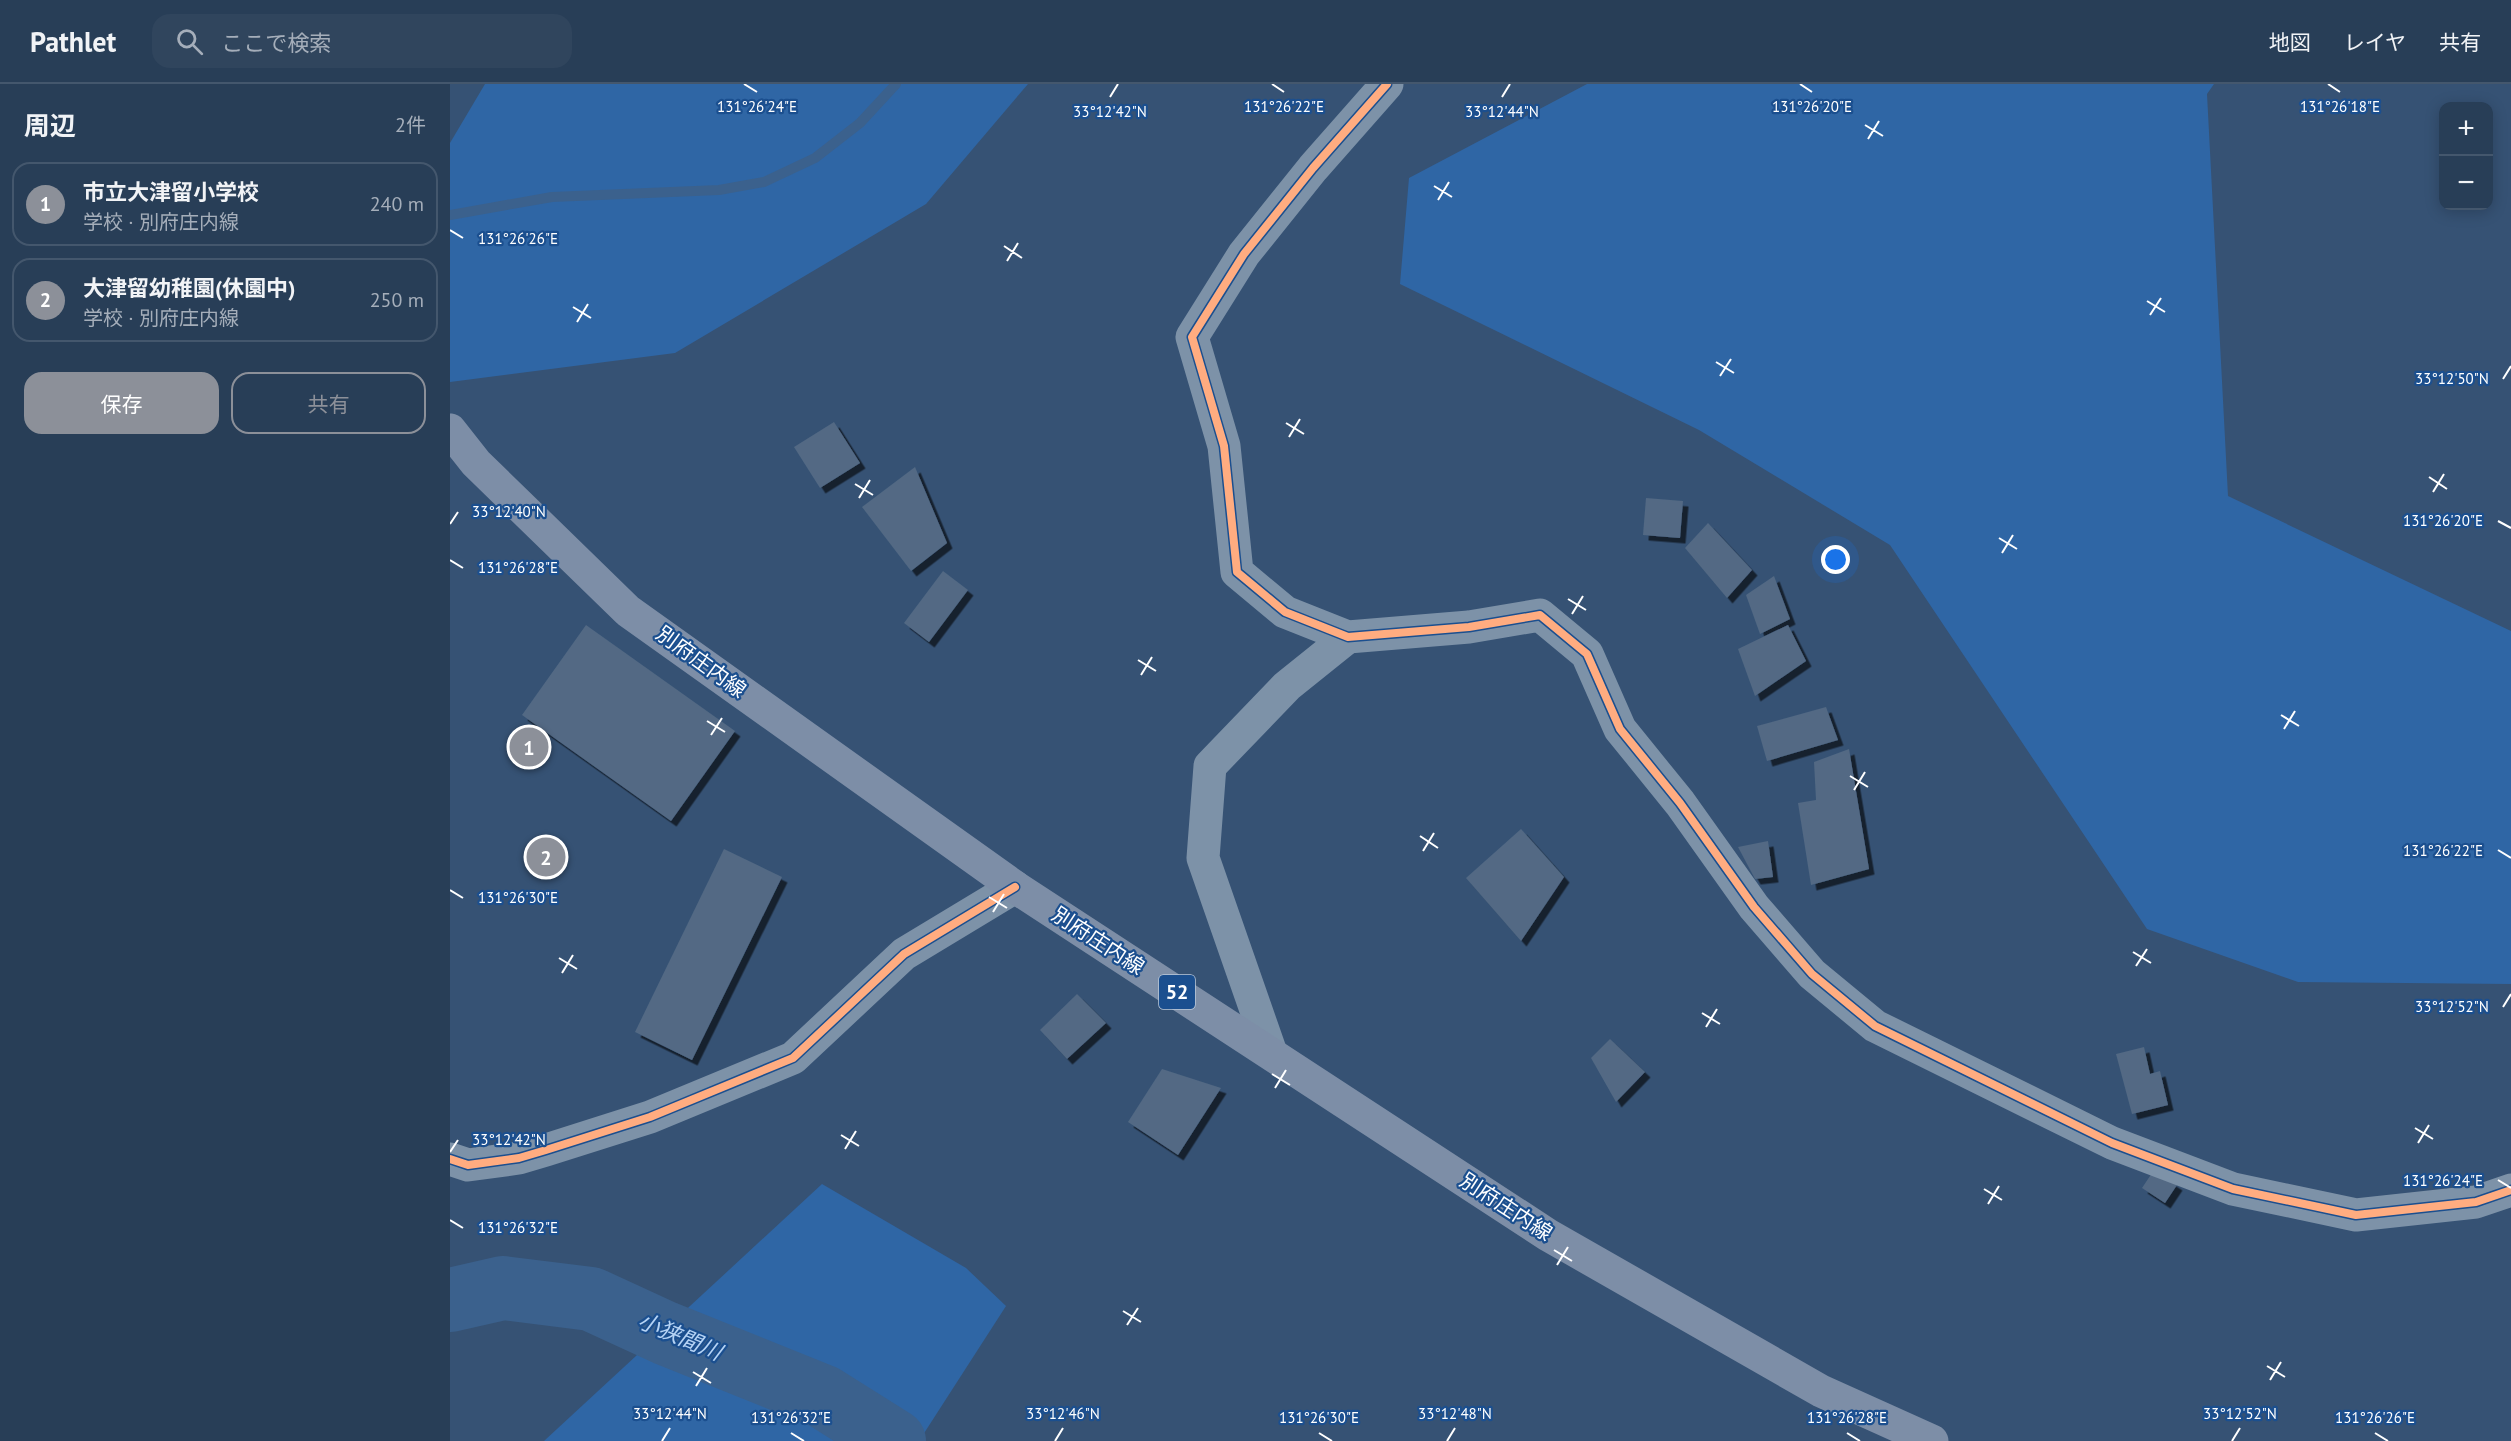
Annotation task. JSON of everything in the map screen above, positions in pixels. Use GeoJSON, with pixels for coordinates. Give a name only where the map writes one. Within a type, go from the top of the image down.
{"type":"FeatureCollection","features":[{"type":"Feature","properties":{"kind":"main road","name":"別府庄内線"},"geometry":{"type":"LineString","coordinates":[[450,430],[476,463],[628,610],[1015,887],[1548,1235],[1821,1391],[1932,1441]]}},
{"type":"Feature","properties":{"kind":"street"},"geometry":{"type":"LineString","coordinates":[[1387,84],[1313,168],[1244,254],[1192,337],[1224,446],[1237,572],[1285,612],[1348,637],[1469,627],[1540,615],[1587,654],[1620,729],[1680,803],[1755,907],[1812,974],[1875,1026],[2112,1143],[2233,1189],[2356,1215],[2476,1202],[2511,1190]]}},
{"type":"Feature","properties":{"kind":"street"},"geometry":{"type":"LineString","coordinates":[[1271,1053],[1203,858],[1210,766],[1287,686],[1348,637]]}},
{"type":"Feature","properties":{"kind":"street"},"geometry":{"type":"LineString","coordinates":[[450,1159],[468,1165],[519,1158],[650,1117],[793,1058],[904,954],[1015,887]]}},
{"type":"Feature","properties":{"kind":"shaded area"},"geometry":{"type":"Polygon","coordinates":[[[485,84],[1028,84],[926,204],[675,353],[450,382],[450,143],[485,84]]]}},
{"type":"Feature","properties":{"kind":"shaded area"},"geometry":{"type":"Polygon","coordinates":[[[1587,84],[2214,84],[2207,94],[2228,496],[2511,631],[2511,984],[2298,982],[2147,929],[1890,545],[1699,430],[1400,284],[1409,178],[1587,84]]]}},
{"type":"Feature","properties":{"kind":"shaded area"},"geometry":{"type":"Polygon","coordinates":[[[822,1184],[966,1268],[1006,1306],[919,1441],[544,1441],[822,1184]]]}},
{"type":"Feature","properties":{"kind":"building"},"geometry":{"type":"Polygon","coordinates":[[[834,422],[860,463],[820,488],[794,447],[834,422]]]}},
{"type":"Feature","properties":{"kind":"building"},"geometry":{"type":"Polygon","coordinates":[[[915,467],[947,543],[911,571],[862,507],[915,467]]]}},
{"type":"Feature","properties":{"kind":"building"},"geometry":{"type":"Polygon","coordinates":[[[1646,498],[1683,501],[1680,538],[1643,535],[1646,498]]]}},
{"type":"Feature","properties":{"kind":"building"},"geometry":{"type":"Polygon","coordinates":[[[1708,523],[1752,570],[1727,598],[1685,548],[1708,523]]]}},
{"type":"Feature","properties":{"kind":"building"},"geometry":{"type":"Polygon","coordinates":[[[943,571],[968,590],[929,642],[904,623],[943,571]]]}},
{"type":"Feature","properties":{"kind":"building"},"geometry":{"type":"Polygon","coordinates":[[[1774,576],[1790,619],[1760,634],[1746,595],[1774,576]]]}},
{"type":"Feature","properties":{"kind":"building"},"geometry":{"type":"Polygon","coordinates":[[[586,625],[735,731],[671,821],[522,715],[586,625]]]}},
{"type":"Feature","properties":{"kind":"building"},"geometry":{"type":"Polygon","coordinates":[[[1788,625],[1806,661],[1755,696],[1738,649],[1788,625]]]}},
{"type":"Feature","properties":{"kind":"building"},"geometry":{"type":"Polygon","coordinates":[[[1826,707],[1838,740],[1767,761],[1757,726],[1826,707]]]}},
{"type":"Feature","properties":{"kind":"building"},"geometry":{"type":"Polygon","coordinates":[[[1849,749],[1869,869],[1811,885],[1798,803],[1816,800],[1814,762],[1849,749]]]}},
{"type":"Feature","properties":{"kind":"building"},"geometry":{"type":"Polygon","coordinates":[[[1521,829],[1564,877],[1521,941],[1466,878],[1521,829]]]}},
{"type":"Feature","properties":{"kind":"building"},"geometry":{"type":"Polygon","coordinates":[[[1768,841],[1773,877],[1755,879],[1738,847],[1768,841]]]}},
{"type":"Feature","properties":{"kind":"building"},"geometry":{"type":"Polygon","coordinates":[[[724,849],[782,877],[692,1060],[635,1032],[724,849]]]}},
{"type":"Feature","properties":{"kind":"building"},"geometry":{"type":"Polygon","coordinates":[[[1077,994],[1106,1023],[1067,1059],[1040,1030],[1077,994]]]}},
{"type":"Feature","properties":{"kind":"building"},"geometry":{"type":"Polygon","coordinates":[[[1610,1039],[1645,1072],[1616,1102],[1591,1058],[1610,1039]]]}},
{"type":"Feature","properties":{"kind":"building"},"geometry":{"type":"Polygon","coordinates":[[[2144,1047],[2150,1074],[2160,1071],[2168,1105],[2132,1114],[2116,1054],[2144,1047]]]}},
{"type":"Feature","properties":{"kind":"building"},"geometry":{"type":"Polygon","coordinates":[[[1162,1069],[1221,1088],[1178,1155],[1128,1122],[1162,1069]]]}},
{"type":"Feature","properties":{"kind":"building"},"geometry":{"type":"Polygon","coordinates":[[[2154,1170],[2177,1185],[2165,1203],[2142,1188],[2154,1170]]]}},
{"type":"Feature","properties":{"kind":"waterway"},"geometry":{"type":"LineString","coordinates":[[450,215],[552,197],[719,190],[764,182],[815,158],[860,123],[896,84]]}},
{"type":"Feature","properties":{"kind":"waterway","name":"小狭間川"},"geometry":{"type":"LineString","coordinates":[[450,1300],[503,1288],[591,1299],[665,1333],[824,1397],[894,1441]]}},
{"type":"Feature","properties":{"kind":"cycle path"},"geometry":{"type":"LineString","coordinates":[[1387,84],[1313,168],[1244,254],[1192,337],[1224,446],[1237,572],[1285,612],[1348,637],[1469,627],[1540,615],[1587,654],[1620,729],[1680,803],[1754,907],[1812,974],[1875,1026],[2112,1143],[2233,1189],[2356,1215],[2476,1202],[2511,1190]]}},
{"type":"Feature","properties":{"kind":"cycle path"},"geometry":{"type":"LineString","coordinates":[[450,1159],[468,1165],[519,1158],[650,1117],[793,1058],[904,954],[1015,887]]}},
{"type":"Feature","properties":{"kind":"place","name":"市立大津留小学校"},"geometry":{"type":"Point","coordinates":[529,747]}},
{"type":"Feature","properties":{"kind":"place","name":"大津留幼稚園(休園中)"},"geometry":{"type":"Point","coordinates":[546,857]}}]}
